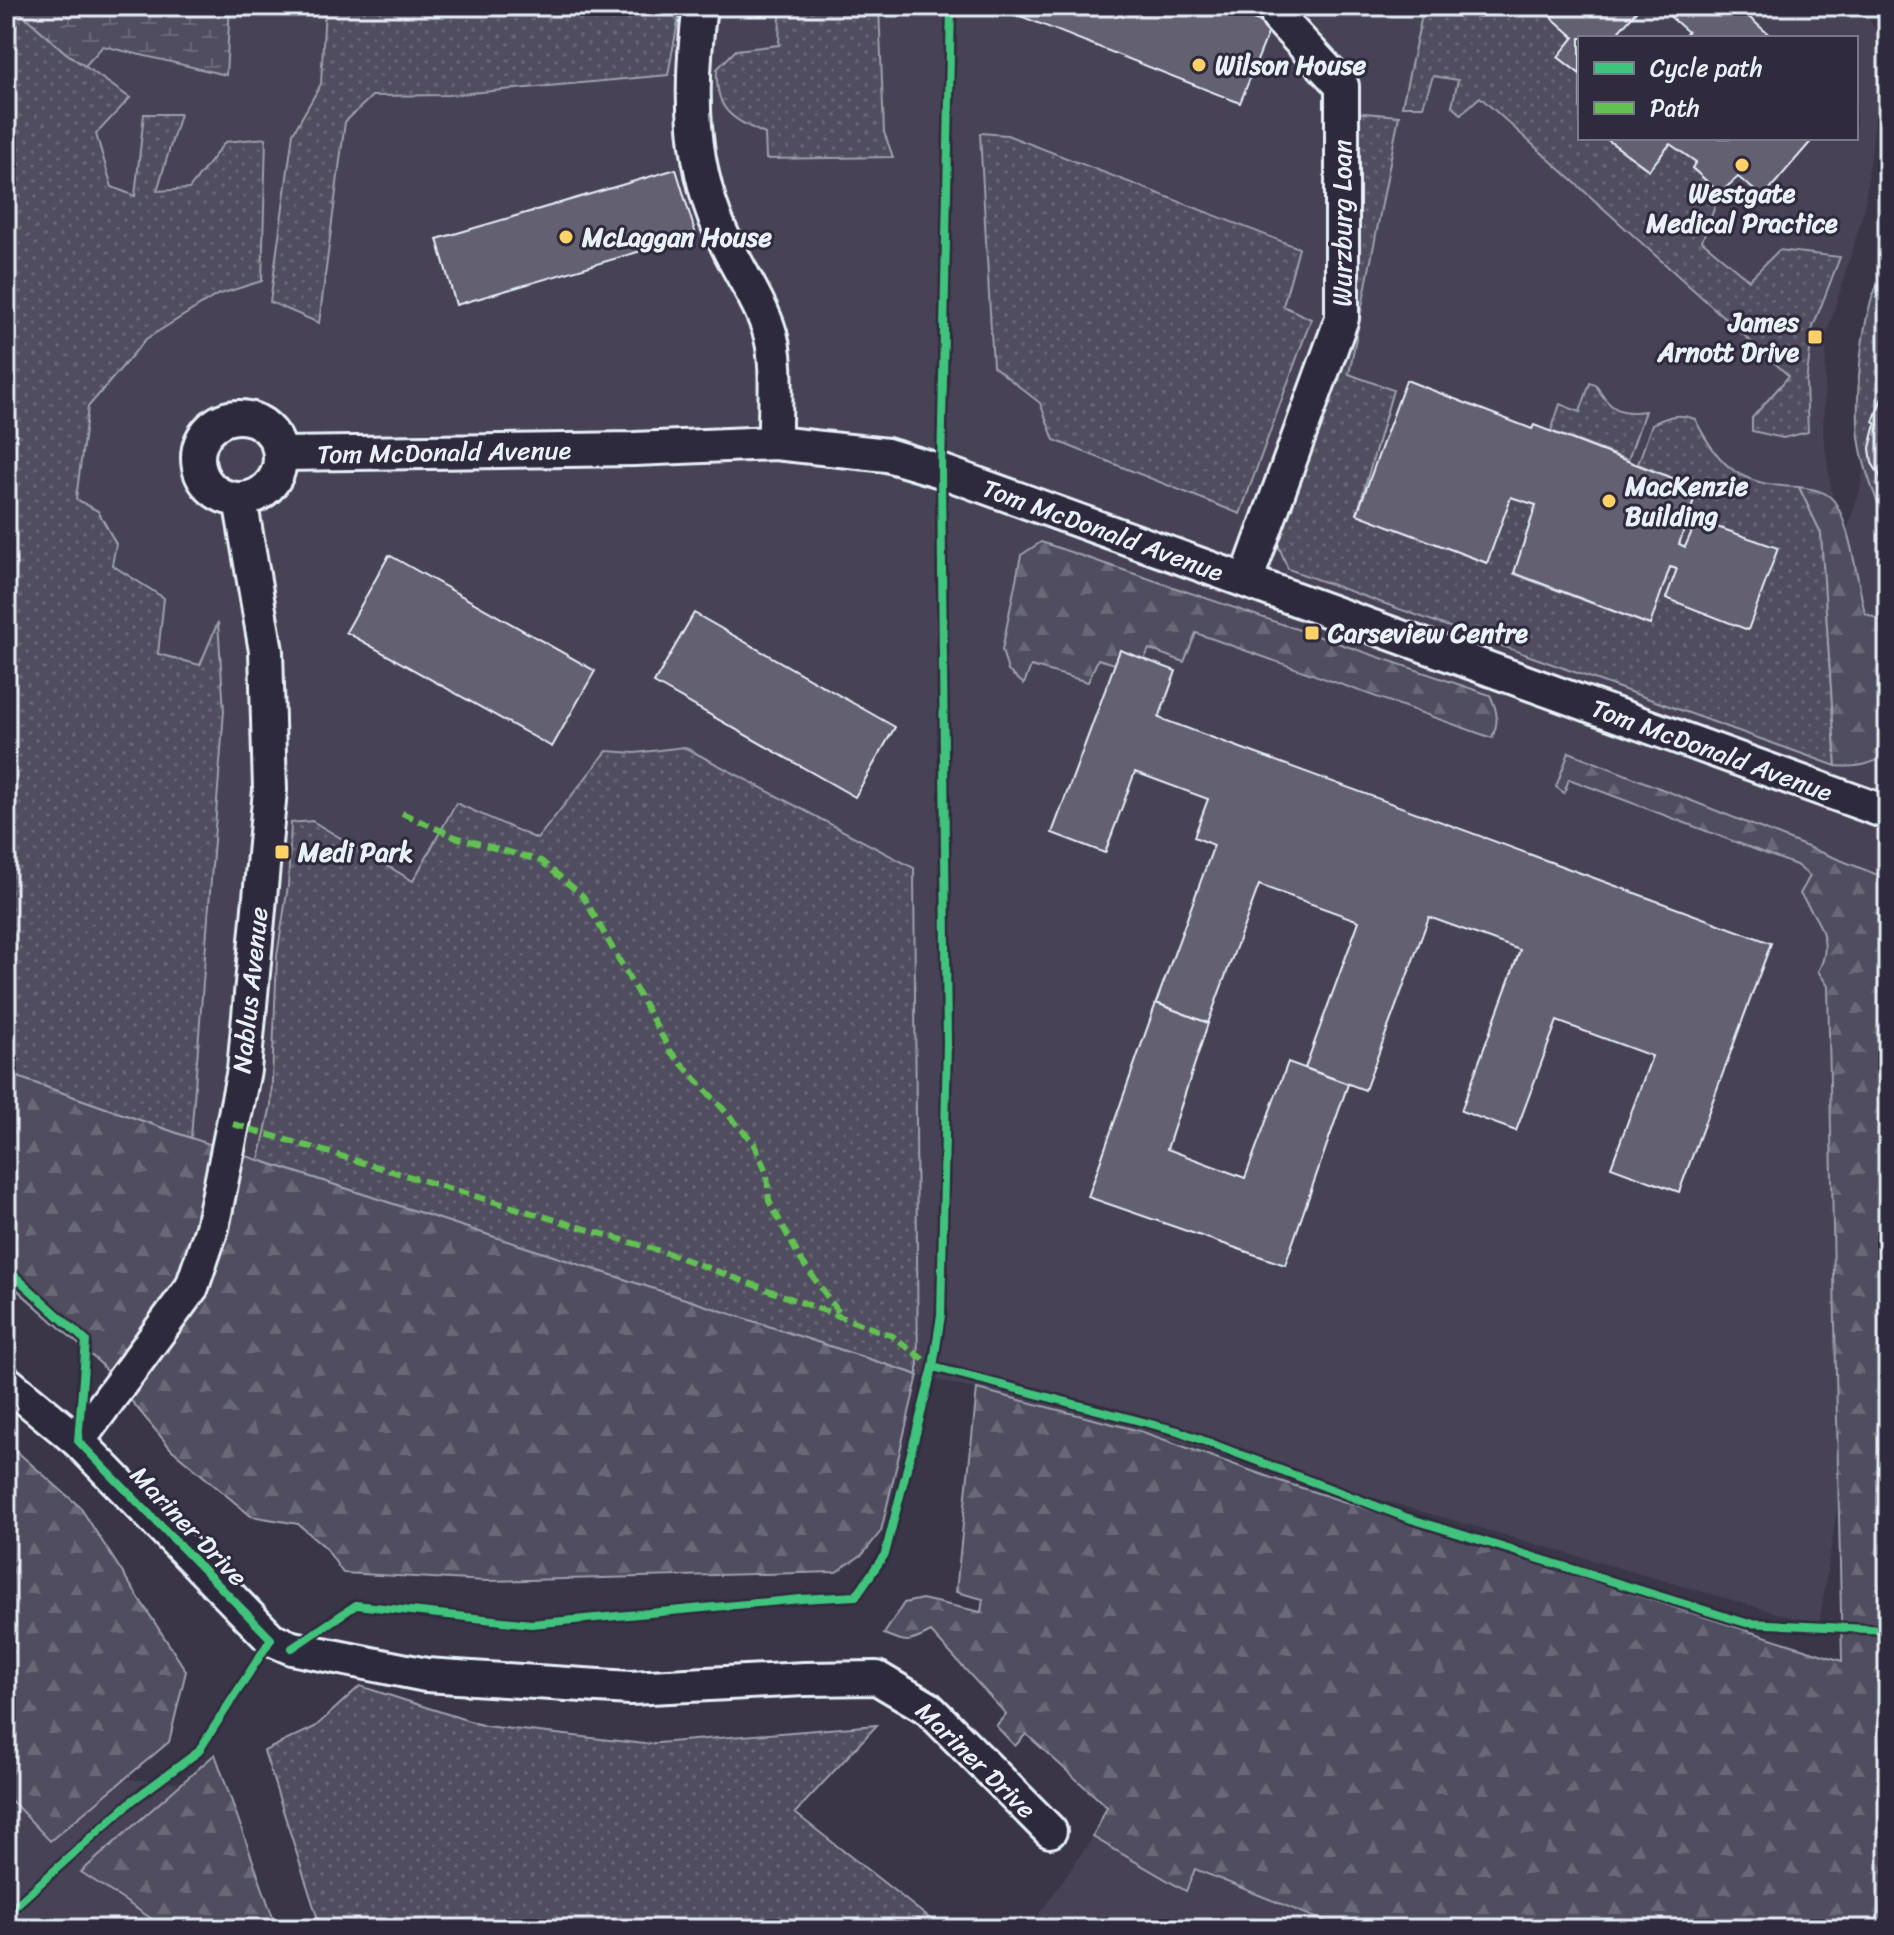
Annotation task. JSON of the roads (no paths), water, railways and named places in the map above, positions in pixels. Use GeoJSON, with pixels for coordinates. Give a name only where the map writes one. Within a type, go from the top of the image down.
{"type":"FeatureCollection","features":[{"type":"Feature","properties":{"kind":"street"},"geometry":{"type":"LineString","coordinates":[[700,6],[693,51],[692,97],[703,186],[726,244],[769,329],[774,356],[775,443]]}},
{"type":"Feature","properties":{"kind":"street","name":"Wurzburg Loan"},"geometry":{"type":"LineString","coordinates":[[1246,581],[1342,318],[1342,86],[1278,17]]}},
{"type":"Feature","properties":{"kind":"street","name":"Tom McDonald Avenue"},"geometry":{"type":"LineString","coordinates":[[239,416],[253,418],[266,425],[275,436],[281,454],[280,467],[270,485],[262,493],[240,499],[225,497],[213,489],[203,478],[198,465],[198,451],[203,437],[212,426],[239,416]]}},
{"type":"Feature","properties":{"kind":"street","name":"Tom McDonald Avenue"},"geometry":{"type":"LineString","coordinates":[[281,454],[634,449],[775,443],[887,455],[941,471],[1888,813]]}},
{"type":"Feature","properties":{"kind":"street","name":"Nablus Avenue"},"geometry":{"type":"LineString","coordinates":[[78,1441],[192,1287],[212,1228],[244,1070],[270,790],[266,651],[240,499]]}},
{"type":"Feature","properties":{"kind":"street","name":"Mariner Drive"},"geometry":{"type":"LineString","coordinates":[[6,1382],[78,1441],[271,1639],[292,1648],[426,1675],[630,1688],[877,1678],[928,1708],[1050,1831]]}},
{"type":"Feature","properties":{"kind":"place","name":"Wilson House"},"geometry":{"type":"Point","coordinates":[1199,65]}},
{"type":"Feature","properties":{"kind":"place","name":"Westgate Medical Practice"},"geometry":{"type":"Point","coordinates":[1742,165]}},
{"type":"Feature","properties":{"kind":"place","name":"McLaggan House"},"geometry":{"type":"Point","coordinates":[566,237]}},
{"type":"Feature","properties":{"kind":"place","name":"James Arnott Drive"},"geometry":{"type":"Point","coordinates":[1815,337]}},
{"type":"Feature","properties":{"kind":"place","name":"MacKenzie Building"},"geometry":{"type":"Point","coordinates":[1609,501]}},
{"type":"Feature","properties":{"kind":"place","name":"Carseview Centre"},"geometry":{"type":"Point","coordinates":[1312,633]}},
{"type":"Feature","properties":{"kind":"place","name":"Medi Park"},"geometry":{"type":"Point","coordinates":[282,852]}}]}
